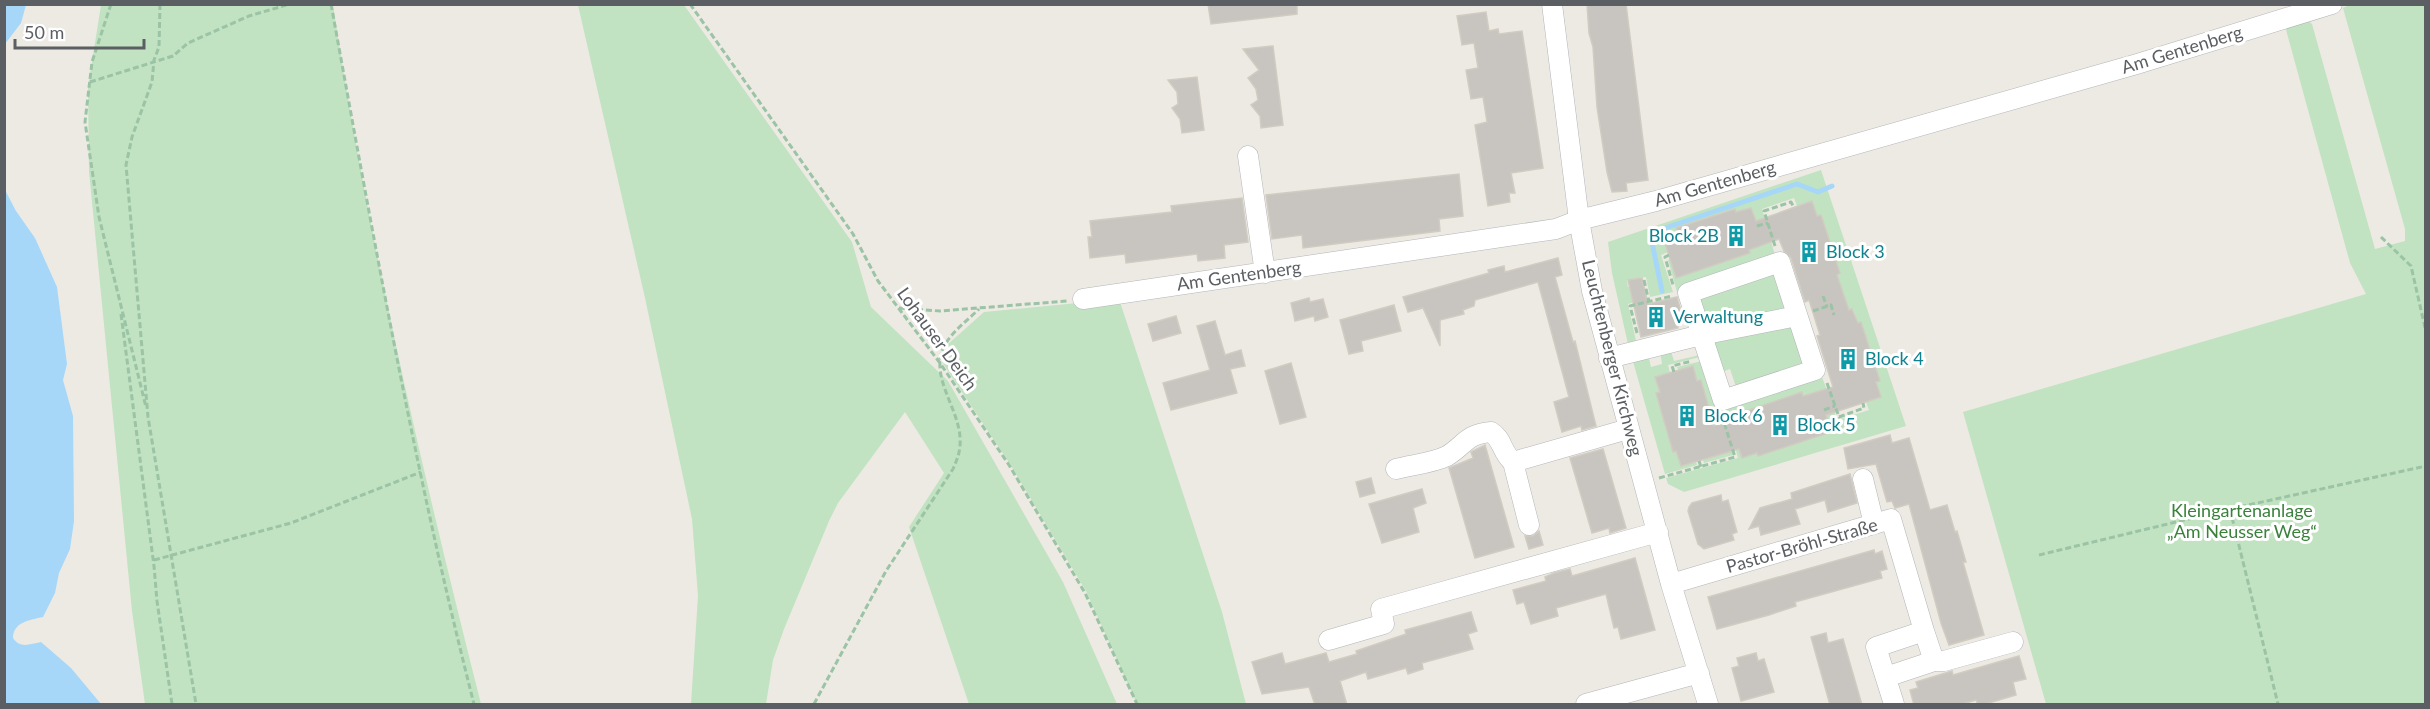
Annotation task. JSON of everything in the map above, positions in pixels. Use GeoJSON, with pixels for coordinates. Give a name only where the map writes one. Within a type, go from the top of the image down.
{"type":"FeatureCollection","features":[{"type":"Feature","properties":{"kind":"street","name":"Leuchtenberger Kirchweg"},"geometry":{"type":"LineString","coordinates":[[1552,4],[1579,220],[1592,291],[1671,584],[1708,705]]}},
{"type":"Feature","properties":{"kind":"street","name":"Am Gentenberg"},"geometry":{"type":"LineString","coordinates":[[1083,299],[1556,229],[1579,220],[1656,201],[2125,67],[2332,4]]}},
{"type":"Feature","properties":{"kind":"street"},"geometry":{"type":"LineString","coordinates":[[1248,156],[1265,273]]}},
{"type":"Feature","properties":{"kind":"street"},"geometry":{"type":"LineString","coordinates":[[1780,262],[1815,370],[1723,400],[1688,293],[1780,262]]}},
{"type":"Feature","properties":{"kind":"street"},"geometry":{"type":"LineString","coordinates":[[1609,358],[1701,334],[1797,316]]}},
{"type":"Feature","properties":{"kind":"street"},"geometry":{"type":"LineString","coordinates":[[1513,462],[1628,429]]}},
{"type":"Feature","properties":{"kind":"street"},"geometry":{"type":"LineString","coordinates":[[1396,468],[1446,456],[1465,439],[1491,432],[1497,435],[1503,452],[1513,462],[1529,525]]}},
{"type":"Feature","properties":{"kind":"street"},"geometry":{"type":"LineString","coordinates":[[1863,479],[1874,524]]}},
{"type":"Feature","properties":{"kind":"street","name":"Pastor-Bröhl-Straße"},"geometry":{"type":"LineString","coordinates":[[1671,584],[1891,519],[1934,661]]}},
{"type":"Feature","properties":{"kind":"street"},"geometry":{"type":"LineString","coordinates":[[1329,640],[1384,624],[1381,609],[1658,532]]}},
{"type":"Feature","properties":{"kind":"street"},"geometry":{"type":"LineString","coordinates":[[1894,705],[1876,647],[1924,631]]}},
{"type":"Feature","properties":{"kind":"street"},"geometry":{"type":"LineString","coordinates":[[1886,677],[1934,661],[1944,661],[2013,642]]}},
{"type":"Feature","properties":{"kind":"street"},"geometry":{"type":"LineString","coordinates":[[1586,705],[1699,673]]}},
{"type":"Feature","properties":{"kind":"path"},"geometry":{"type":"LineString","coordinates":[[111,4],[92,62],[85,122],[99,217],[148,417],[196,705]]}},
{"type":"Feature","properties":{"kind":"path"},"geometry":{"type":"LineString","coordinates":[[148,417],[126,165],[132,137],[152,82],[154,60],[159,47],[159,4]]}},
{"type":"Feature","properties":{"kind":"path"},"geometry":{"type":"LineString","coordinates":[[90,82],[154,60],[173,56],[188,44],[249,16],[290,4]]}},
{"type":"Feature","properties":{"kind":"path"},"geometry":{"type":"LineString","coordinates":[[331,4],[399,372],[453,621],[474,705]]}},
{"type":"Feature","properties":{"kind":"path","name":"Lohauser Deich"},"geometry":{"type":"LineString","coordinates":[[690,4],[853,234],[878,281],[940,363],[1009,465],[1085,593],[1137,705]]}},
{"type":"Feature","properties":{"kind":"path"},"geometry":{"type":"LineString","coordinates":[[1780,262],[1764,211],[1791,202],[1794,208]]}},
{"type":"Feature","properties":{"kind":"path"},"geometry":{"type":"LineString","coordinates":[[1757,226],[1768,223]]}},
{"type":"Feature","properties":{"kind":"path"},"geometry":{"type":"LineString","coordinates":[[2381,237],[2410,266],[2426,332]]}},
{"type":"Feature","properties":{"kind":"path"},"geometry":{"type":"LineString","coordinates":[[1641,349],[1630,306],[1676,295],[1665,257],[1669,255]]}},
{"type":"Feature","properties":{"kind":"path"},"geometry":{"type":"LineString","coordinates":[[1644,280],[1649,302]]}},
{"type":"Feature","properties":{"kind":"path"},"geometry":{"type":"LineString","coordinates":[[1823,296],[1827,307]]}},
{"type":"Feature","properties":{"kind":"path"},"geometry":{"type":"LineString","coordinates":[[119,299],[172,705]]}},
{"type":"Feature","properties":{"kind":"path"},"geometry":{"type":"LineString","coordinates":[[899,308],[940,311],[1083,299]]}},
{"type":"Feature","properties":{"kind":"path"},"geometry":{"type":"LineString","coordinates":[[1797,316],[1831,305],[1834,315]]}},
{"type":"Feature","properties":{"kind":"path"},"geometry":{"type":"LineString","coordinates":[[814,705],[886,571],[906,538],[946,482],[959,455],[959,427],[945,391],[940,363],[946,343],[980,309]]}},
{"type":"Feature","properties":{"kind":"path"},"geometry":{"type":"LineString","coordinates":[[1674,372],[1672,366],[1709,357]]}},
{"type":"Feature","properties":{"kind":"path"},"geometry":{"type":"LineString","coordinates":[[1815,370],[1821,368],[1839,417],[1864,408],[1863,403]]}},
{"type":"Feature","properties":{"kind":"path"},"geometry":{"type":"LineString","coordinates":[[1666,477],[1735,457],[1718,402],[1723,400]]}},
{"type":"Feature","properties":{"kind":"path"},"geometry":{"type":"LineString","coordinates":[[1824,410],[1835,406]]}},
{"type":"Feature","properties":{"kind":"path"},"geometry":{"type":"LineString","coordinates":[[1699,461],[1701,467]]}},
{"type":"Feature","properties":{"kind":"path"},"geometry":{"type":"LineString","coordinates":[[2038,555],[2230,509],[2426,466]]}},
{"type":"Feature","properties":{"kind":"path"},"geometry":{"type":"LineString","coordinates":[[154,560],[291,523],[421,472]]}},
{"type":"Feature","properties":{"kind":"path"},"geometry":{"type":"LineString","coordinates":[[2230,509],[2278,705]]}},
{"type":"Feature","properties":{"kind":"green space","name":"Kleingartenanlage „Am Neusser Weg“"},"geometry":{"type":"Polygon","coordinates":[[[2352,4],[2425,5],[2425,704],[2046,704],[1963,412],[2366,294],[2350,263],[2285,26],[2307,20],[2312,24],[2375,249],[2405,241],[2405,229],[2343,8],[2352,4]]]}},
{"type":"Feature","properties":{"kind":"green space"},"geometry":{"type":"Polygon","coordinates":[[[101,5],[333,5],[363,181],[398,356],[481,704],[145,704],[132,611],[89,171],[88,87],[101,5]]]}},
{"type":"Feature","properties":{"kind":"green space"},"geometry":{"type":"Polygon","coordinates":[[[578,5],[684,5],[852,242],[871,307],[948,381],[1063,582],[1117,704],[969,704],[909,527],[944,473],[905,412],[838,503],[829,521],[773,660],[766,704],[691,704],[698,596],[692,519],[645,298],[578,5]]]}},
{"type":"Feature","properties":{"kind":"green space"},"geometry":{"type":"Polygon","coordinates":[[[1821,170],[1906,426],[1684,492],[1668,484],[1666,478],[1738,458],[1734,444],[1737,443],[1742,457],[1757,453],[1758,456],[1816,437],[1815,433],[1830,428],[1825,412],[1834,410],[1837,420],[1869,410],[1866,402],[1881,397],[1876,382],[1880,381],[1853,309],[1838,313],[1837,275],[1840,273],[1821,215],[1817,216],[1812,202],[1797,206],[1794,198],[1762,209],[1765,219],[1756,222],[1751,208],[1737,213],[1735,209],[1677,229],[1678,232],[1663,237],[1668,252],[1661,255],[1673,292],[1650,297],[1646,277],[1627,280],[1628,287],[1643,284],[1646,299],[1628,304],[1636,341],[1628,344],[1612,273],[1608,242],[1821,170]]]}},
{"type":"Feature","properties":{"kind":"green space"},"geometry":{"type":"Polygon","coordinates":[[[1767,227],[1776,259],[1725,270],[1694,281],[1696,286],[1677,292],[1668,260],[1670,259],[1691,273],[1750,253],[1749,249],[1767,227]]]}},
{"type":"Feature","properties":{"kind":"green space"},"geometry":{"type":"Polygon","coordinates":[[[1777,268],[1790,308],[1705,328],[1694,296],[1777,268]]]}},
{"type":"Feature","properties":{"kind":"green space"},"geometry":{"type":"Polygon","coordinates":[[[1119,299],[1222,612],[1246,704],[1137,704],[1086,591],[1010,464],[942,362],[947,345],[984,312],[1119,299]]]}},
{"type":"Feature","properties":{"kind":"green space"},"geometry":{"type":"Polygon","coordinates":[[[1796,326],[1810,366],[1737,390],[1730,369],[1719,373],[1707,337],[1796,326]]]}},
{"type":"Feature","properties":{"kind":"green space"},"geometry":{"type":"Polygon","coordinates":[[[1670,348],[1674,361],[1704,354],[1704,356],[1668,365],[1670,373],[1655,377],[1660,392],[1656,393],[1673,452],[1676,451],[1681,466],[1696,462],[1697,465],[1665,474],[1632,358],[1648,354],[1651,367],[1662,364],[1660,351],[1670,348]]]}},
{"type":"Feature","properties":{"kind":"green space"},"geometry":{"type":"Polygon","coordinates":[[[1706,360],[1714,399],[1733,455],[1704,463],[1703,460],[1718,455],[1701,380],[1697,381],[1693,366],[1678,370],[1677,367],[1706,360]]]}},
{"type":"Feature","properties":{"kind":"green space"},"geometry":{"type":"Polygon","coordinates":[[[1820,372],[1832,403],[1803,396],[1802,393],[1744,416],[1731,436],[1721,406],[1730,408],[1820,372]]]}},
{"type":"Feature","properties":{"kind":"water"},"geometry":{"type":"Polygon","coordinates":[[[5,4],[26,5],[21,23],[5,44],[5,4]]]}},
{"type":"Feature","properties":{"kind":"water"},"geometry":{"type":"Polygon","coordinates":[[[4,188],[16,211],[35,238],[57,287],[67,364],[63,380],[73,416],[74,521],[70,549],[59,573],[55,593],[43,617],[19,625],[13,638],[22,645],[41,642],[71,668],[101,704],[5,704],[4,188]]]}},
{"type":"Feature","properties":{"kind":"building"},"geometry":{"type":"Polygon","coordinates":[[[1208,4],[1297,4],[1297,14],[1211,24],[1208,4]]]}},
{"type":"Feature","properties":{"kind":"building"},"geometry":{"type":"Polygon","coordinates":[[[1587,4],[1626,4],[1648,180],[1626,183],[1627,191],[1612,192],[1607,172],[1597,107],[1593,47],[1589,33],[1587,4]]]}},
{"type":"Feature","properties":{"kind":"building"},"geometry":{"type":"Polygon","coordinates":[[[1486,12],[1489,31],[1498,29],[1499,34],[1522,31],[1543,168],[1511,173],[1515,193],[1509,193],[1510,202],[1488,206],[1475,125],[1487,122],[1483,97],[1471,99],[1466,70],[1478,68],[1474,43],[1462,45],[1457,16],[1486,12]]]}},
{"type":"Feature","properties":{"kind":"building"},"geometry":{"type":"Polygon","coordinates":[[[1273,46],[1283,125],[1261,128],[1260,116],[1251,105],[1258,100],[1256,89],[1248,78],[1259,70],[1243,49],[1273,46]]]}},
{"type":"Feature","properties":{"kind":"building"},"geometry":{"type":"Polygon","coordinates":[[[1197,77],[1204,130],[1182,133],[1180,119],[1172,108],[1178,104],[1177,92],[1168,80],[1197,77]]]}},
{"type":"Feature","properties":{"kind":"building"},"geometry":{"type":"Polygon","coordinates":[[[1459,174],[1463,216],[1439,219],[1440,231],[1303,248],[1302,235],[1272,239],[1266,195],[1459,174]]]}},
{"type":"Feature","properties":{"kind":"building"},"geometry":{"type":"Polygon","coordinates":[[[1242,198],[1248,242],[1224,245],[1225,258],[1198,261],[1197,254],[1126,263],[1125,254],[1090,258],[1088,237],[1092,237],[1090,221],[1172,212],[1171,206],[1242,198]]]}},
{"type":"Feature","properties":{"kind":"building"},"geometry":{"type":"Polygon","coordinates":[[[1812,201],[1817,216],[1821,215],[1840,273],[1837,275],[1849,310],[1852,309],[1858,323],[1861,322],[1880,381],[1876,382],[1881,397],[1826,415],[1831,432],[1758,456],[1757,453],[1742,458],[1739,449],[1681,466],[1676,451],[1673,452],[1656,393],[1660,392],[1655,377],[1693,366],[1697,381],[1701,380],[1714,426],[1744,415],[1743,412],[1802,392],[1803,396],[1833,387],[1817,336],[1820,335],[1809,300],[1805,302],[1791,258],[1784,251],[1779,239],[1749,250],[1750,253],[1676,278],[1663,237],[1678,232],[1676,228],[1735,209],[1736,212],[1751,208],[1756,221],[1812,201]]]}},
{"type":"Feature","properties":{"kind":"building"},"geometry":{"type":"Polygon","coordinates":[[[1558,258],[1562,275],[1555,277],[1573,342],[1575,341],[1596,426],[1582,430],[1581,426],[1562,432],[1554,402],[1569,397],[1538,282],[1475,300],[1474,306],[1463,310],[1464,314],[1440,320],[1440,346],[1423,308],[1408,312],[1403,297],[1489,273],[1488,270],[1504,266],[1505,272],[1558,258]]]}},
{"type":"Feature","properties":{"kind":"building","name":"Verwaltung"},"geometry":{"type":"Polygon","coordinates":[[[1642,278],[1648,304],[1677,297],[1681,311],[1675,313],[1678,328],[1641,337],[1628,280],[1642,278]]]}},
{"type":"Feature","properties":{"kind":"building"},"geometry":{"type":"Polygon","coordinates":[[[1309,298],[1310,302],[1323,299],[1328,317],[1315,321],[1314,316],[1295,321],[1291,303],[1309,298]]]}},
{"type":"Feature","properties":{"kind":"building"},"geometry":{"type":"Polygon","coordinates":[[[1394,305],[1401,331],[1361,341],[1363,351],[1349,354],[1340,320],[1394,305]]]}},
{"type":"Feature","properties":{"kind":"building"},"geometry":{"type":"Polygon","coordinates":[[[1176,316],[1181,333],[1153,341],[1148,324],[1176,316]]]}},
{"type":"Feature","properties":{"kind":"building"},"geometry":{"type":"Polygon","coordinates":[[[1215,321],[1225,355],[1241,350],[1245,366],[1230,369],[1237,393],[1171,410],[1163,383],[1210,370],[1197,326],[1215,321]]]}},
{"type":"Feature","properties":{"kind":"building"},"geometry":{"type":"Polygon","coordinates":[[[1291,363],[1306,417],[1280,424],[1265,371],[1291,363]]]}},
{"type":"Feature","properties":{"kind":"building"},"geometry":{"type":"Polygon","coordinates":[[[1890,435],[1892,443],[1909,438],[1930,510],[1947,505],[1966,562],[1963,562],[1984,635],[1949,645],[1909,504],[1895,508],[1892,501],[1887,502],[1876,464],[1848,469],[1844,448],[1890,435]]]}},
{"type":"Feature","properties":{"kind":"building"},"geometry":{"type":"Polygon","coordinates":[[[1485,445],[1514,547],[1475,558],[1449,468],[1473,458],[1471,452],[1485,445]]]}},
{"type":"Feature","properties":{"kind":"building"},"geometry":{"type":"Polygon","coordinates":[[[1603,449],[1626,528],[1610,533],[1609,528],[1592,533],[1570,458],[1603,449]]]}},
{"type":"Feature","properties":{"kind":"building"},"geometry":{"type":"Polygon","coordinates":[[[1850,474],[1857,503],[1828,512],[1825,500],[1795,509],[1800,524],[1761,535],[1759,526],[1749,529],[1760,508],[1792,499],[1791,493],[1850,474]]]}},
{"type":"Feature","properties":{"kind":"building"},"geometry":{"type":"Polygon","coordinates":[[[1371,478],[1375,493],[1360,497],[1356,482],[1371,478]]]}},
{"type":"Feature","properties":{"kind":"building"},"geometry":{"type":"Polygon","coordinates":[[[1422,489],[1426,503],[1413,508],[1419,532],[1382,543],[1369,504],[1422,489]]]}},
{"type":"Feature","properties":{"kind":"building"},"geometry":{"type":"Polygon","coordinates":[[[1721,495],[1722,502],[1728,500],[1737,532],[1732,534],[1734,540],[1704,549],[1698,544],[1688,511],[1689,507],[1692,503],[1721,495]]]}},
{"type":"Feature","properties":{"kind":"building"},"geometry":{"type":"Polygon","coordinates":[[[1539,531],[1543,545],[1529,549],[1525,536],[1533,536],[1539,531]]]}},
{"type":"Feature","properties":{"kind":"building"},"geometry":{"type":"Polygon","coordinates":[[[1874,550],[1875,554],[1882,551],[1887,569],[1880,571],[1882,578],[1795,602],[1796,606],[1717,629],[1708,597],[1874,550]]]}},
{"type":"Feature","properties":{"kind":"building"},"geometry":{"type":"Polygon","coordinates":[[[1635,558],[1655,630],[1621,639],[1618,627],[1614,628],[1606,594],[1556,608],[1558,616],[1531,624],[1524,602],[1517,604],[1513,590],[1546,581],[1545,577],[1554,573],[1570,569],[1572,576],[1635,558]]]}},
{"type":"Feature","properties":{"kind":"building"},"geometry":{"type":"Polygon","coordinates":[[[1471,612],[1477,631],[1468,634],[1473,649],[1422,663],[1423,669],[1408,674],[1406,668],[1368,679],[1366,672],[1340,681],[1347,705],[1315,705],[1309,687],[1262,694],[1252,662],[1282,653],[1285,664],[1326,653],[1329,662],[1357,654],[1356,651],[1406,634],[1405,630],[1471,612]]]}},
{"type":"Feature","properties":{"kind":"building"},"geometry":{"type":"Polygon","coordinates":[[[1826,633],[1828,643],[1843,639],[1862,705],[1830,705],[1811,637],[1826,633]]]}},
{"type":"Feature","properties":{"kind":"building"},"geometry":{"type":"Polygon","coordinates":[[[1756,653],[1758,661],[1764,659],[1774,692],[1741,701],[1732,668],[1739,666],[1737,658],[1756,653]]]}},
{"type":"Feature","properties":{"kind":"building"},"geometry":{"type":"Polygon","coordinates":[[[2019,656],[2026,679],[2013,682],[2016,695],[1982,705],[1978,705],[1976,700],[1959,705],[1914,705],[1910,690],[1918,688],[1916,682],[1952,671],[1953,675],[2019,656]]]}},
{"type":"Feature","properties":{"kind":"waterway"},"geometry":{"type":"LineString","coordinates":[[1662,291],[1650,233],[1797,184],[1818,192],[1832,186]]}},
{"type":"Feature","properties":{"kind":"place","name":"Block 2B"},"geometry":{"type":"Point","coordinates":[1736,236]}},
{"type":"Feature","properties":{"kind":"place","name":"Block 3"},"geometry":{"type":"Point","coordinates":[1809,252]}},
{"type":"Feature","properties":{"kind":"place","name":"Verwaltung"},"geometry":{"type":"Point","coordinates":[1656,317]}},
{"type":"Feature","properties":{"kind":"place","name":"Block 4"},"geometry":{"type":"Point","coordinates":[1848,359]}},
{"type":"Feature","properties":{"kind":"place","name":"Block 6"},"geometry":{"type":"Point","coordinates":[1687,416]}},
{"type":"Feature","properties":{"kind":"place","name":"Block 5"},"geometry":{"type":"Point","coordinates":[1780,425]}}]}
